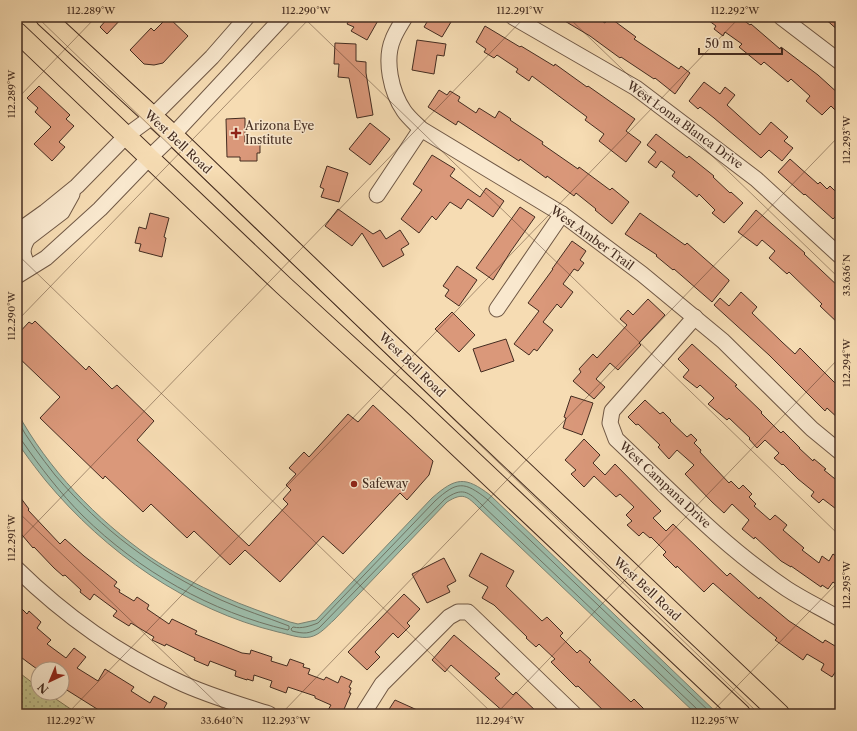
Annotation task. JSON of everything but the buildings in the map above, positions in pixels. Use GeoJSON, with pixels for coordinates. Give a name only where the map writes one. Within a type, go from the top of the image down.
{"type":"FeatureCollection","features":[{"type":"Feature","properties":{"kind":"main road","name":"West Bell Road"},"geometry":{"type":"LineString","coordinates":[[46,17],[780,714]]}},
{"type":"Feature","properties":{"kind":"main road"},"geometry":{"type":"LineString","coordinates":[[17,32],[283,285],[428,418],[741,714]]}},
{"type":"Feature","properties":{"kind":"main road"},"geometry":{"type":"LineString","coordinates":[[372,367],[391,345]]}},
{"type":"Feature","properties":{"kind":"street"},"geometry":{"type":"LineString","coordinates":[[17,232],[77,186],[126,136],[152,117],[212,57],[246,17]]}},
{"type":"Feature","properties":{"kind":"street"},"geometry":{"type":"LineString","coordinates":[[23,272],[46,258],[100,209],[150,157],[173,136],[283,17]]}},
{"type":"Feature","properties":{"kind":"street","name":"West Amber Trail"},"geometry":{"type":"LineString","coordinates":[[405,17],[393,39],[390,53],[390,74],[394,93],[404,111],[421,129],[562,214],[642,274],[723,341],[812,429],[840,452]]}},
{"type":"Feature","properties":{"kind":"street","name":"West Loma Blanca Drive"},"geometry":{"type":"LineString","coordinates":[[513,17],[636,88],[756,179],[840,256]]}},
{"type":"Feature","properties":{"kind":"street"},"geometry":{"type":"LineString","coordinates":[[780,17],[840,62]]}},
{"type":"Feature","properties":{"kind":"street"},"geometry":{"type":"LineString","coordinates":[[377,196],[421,129]]}},
{"type":"Feature","properties":{"kind":"street"},"geometry":{"type":"LineString","coordinates":[[23,272],[25,260],[22,251],[24,244],[28,238],[62,212],[77,186]]}},
{"type":"Feature","properties":{"kind":"street"},"geometry":{"type":"LineString","coordinates":[[497,309],[562,214]]}},
{"type":"Feature","properties":{"kind":"street","name":"West Campana Drive"},"geometry":{"type":"LineString","coordinates":[[695,317],[612,411],[610,423],[616,439],[714,532],[787,589],[840,619]]}},
{"type":"Feature","properties":{"kind":"street"},"geometry":{"type":"LineString","coordinates":[[17,570],[68,615],[95,635],[119,650],[178,682],[269,714]]}},
{"type":"Feature","properties":{"kind":"street"},"geometry":{"type":"LineString","coordinates":[[363,714],[382,684],[448,617],[458,612],[468,612],[574,714]]}},
{"type":"Feature","properties":{"kind":"shaded area"},"geometry":{"type":"Polygon","coordinates":[[[17,671],[30,681],[30,701],[59,701],[78,714],[17,714],[17,671]]]}},
{"type":"Feature","properties":{"kind":"water"},"geometry":{"type":"Polygon","coordinates":[[[17,412],[29,433],[58,473],[92,509],[130,542],[167,568],[203,587],[247,607],[298,624],[316,620],[440,491],[454,483],[467,482],[474,484],[490,495],[718,714],[696,714],[475,504],[468,498],[461,496],[447,502],[334,620],[314,636],[302,637],[278,632],[244,622],[212,609],[180,593],[150,575],[121,554],[69,507],[46,481],[17,442],[17,412]]]}},
{"type":"Feature","properties":{"kind":"place","name":"Arizona Eye Institute"},"geometry":{"type":"Point","coordinates":[236,133]}},
{"type":"Feature","properties":{"kind":"place","name":"Safeway"},"geometry":{"type":"Point","coordinates":[354,484]}}]}
